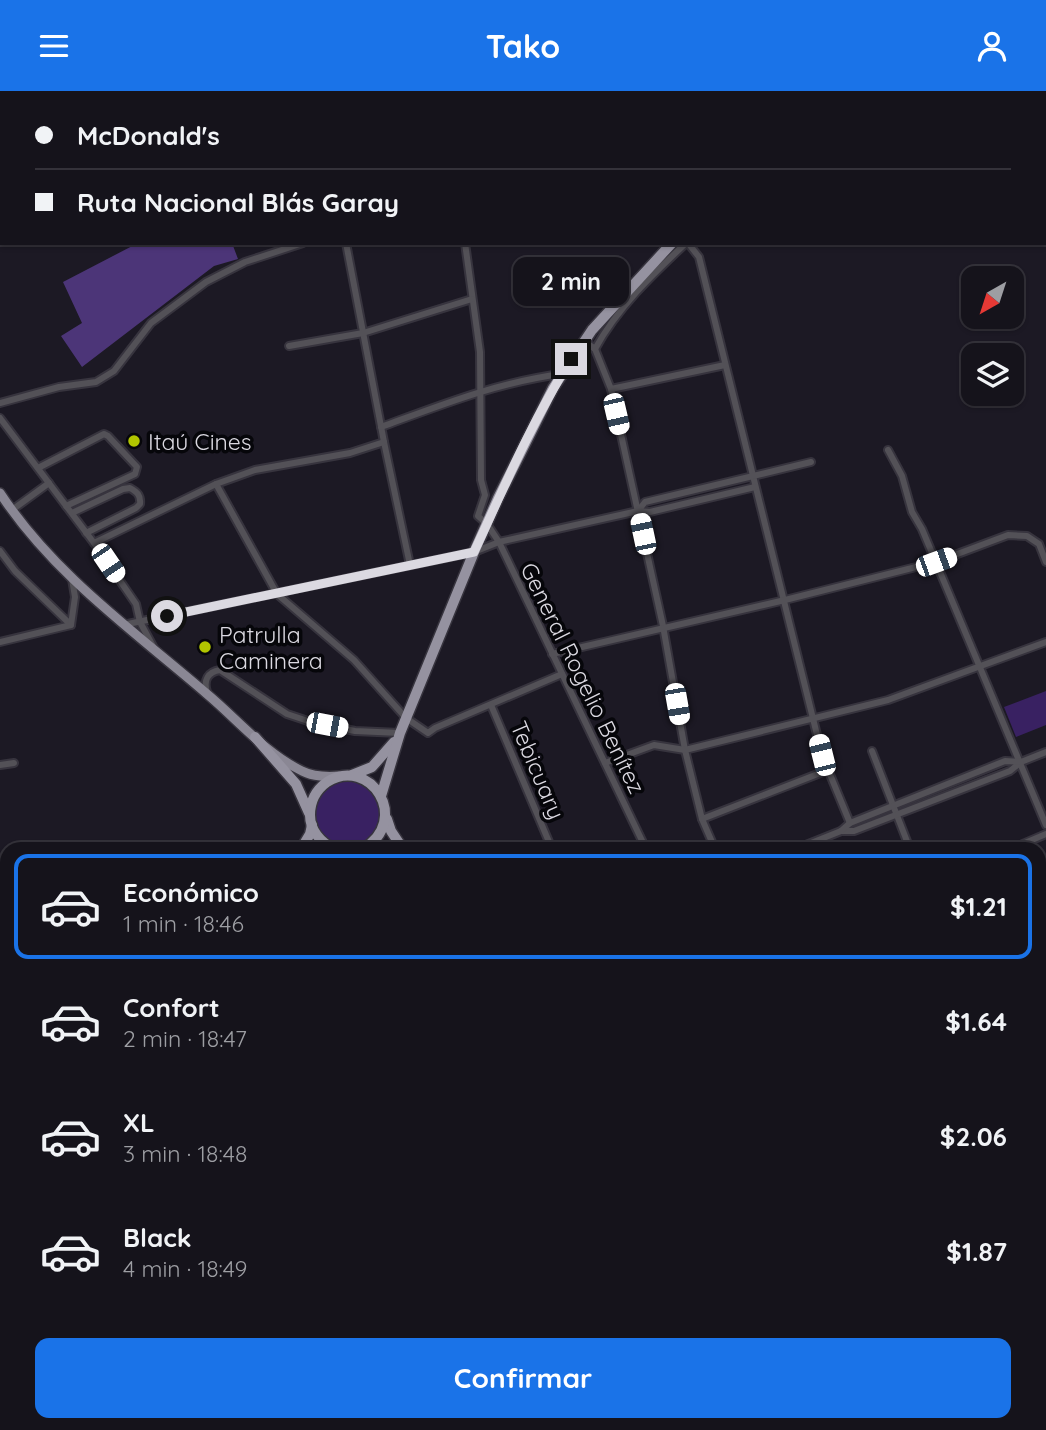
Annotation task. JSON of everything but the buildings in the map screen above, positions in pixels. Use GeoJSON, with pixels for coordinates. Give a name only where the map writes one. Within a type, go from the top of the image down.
{"type":"FeatureCollection","features":[{"type":"Feature","properties":{"kind":"highway"},"geometry":{"type":"LineString","coordinates":[[381,796],[400,733],[486,524],[562,374],[584,341],[627,289],[670,245]]}},
{"type":"Feature","properties":{"kind":"highway"},"geometry":{"type":"LineString","coordinates":[[305,842],[310,834],[316,794],[333,779],[364,771],[380,760],[400,733]]}},
{"type":"Feature","properties":{"kind":"highway"},"geometry":{"type":"LineString","coordinates":[[255,737],[296,784],[322,842]]}},
{"type":"Feature","properties":{"kind":"highway"},"geometry":{"type":"LineString","coordinates":[[347,776],[366,780],[381,796],[391,831],[398,842]]}},
{"type":"Feature","properties":{"kind":"highway"},"geometry":{"type":"LineString","coordinates":[[372,842],[380,835],[386,816]]}},
{"type":"Feature","properties":{"kind":"main road"},"geometry":{"type":"LineString","coordinates":[[0,493],[72,579],[255,737],[302,771],[319,777],[347,776]]}},
{"type":"Feature","properties":{"kind":"street"},"geometry":{"type":"LineString","coordinates":[[0,403],[59,387],[96,382],[114,371],[151,323],[206,282],[245,262],[297,245]]}},
{"type":"Feature","properties":{"kind":"street"},"geometry":{"type":"LineString","coordinates":[[346,245],[410,565]]}},
{"type":"Feature","properties":{"kind":"street"},"geometry":{"type":"LineString","coordinates":[[465,245],[480,352],[481,479],[485,495],[478,516],[486,524]]}},
{"type":"Feature","properties":{"kind":"street"},"geometry":{"type":"LineString","coordinates":[[595,349],[605,330],[637,290],[689,245]]}},
{"type":"Feature","properties":{"kind":"street"},"geometry":{"type":"LineString","coordinates":[[691,245],[699,257],[822,755],[850,823]]}},
{"type":"Feature","properties":{"kind":"street"},"geometry":{"type":"LineString","coordinates":[[289,347],[363,333],[472,299]]}},
{"type":"Feature","properties":{"kind":"street"},"geometry":{"type":"LineString","coordinates":[[584,341],[595,349],[611,389],[663,627],[685,750],[702,819],[712,842]]}},
{"type":"Feature","properties":{"kind":"street"},"geometry":{"type":"LineString","coordinates":[[611,389],[725,365]]}},
{"type":"Feature","properties":{"kind":"street"},"geometry":{"type":"LineString","coordinates":[[381,428],[480,390],[533,377],[562,374]]}},
{"type":"Feature","properties":{"kind":"street"},"geometry":{"type":"LineString","coordinates":[[0,418],[94,543],[136,604],[140,622],[156,652]]}},
{"type":"Feature","properties":{"kind":"street"},"geometry":{"type":"LineString","coordinates":[[38,468],[104,434],[137,467],[135,474],[66,506]]}},
{"type":"Feature","properties":{"kind":"street"},"geometry":{"type":"LineString","coordinates":[[94,543],[216,484],[255,470],[349,453],[384,442]]}},
{"type":"Feature","properties":{"kind":"street"},"geometry":{"type":"LineString","coordinates":[[888,450],[902,476],[912,512],[922,529],[1046,825]]}},
{"type":"Feature","properties":{"kind":"street"},"geometry":{"type":"LineString","coordinates":[[638,510],[645,502],[811,462]]}},
{"type":"Feature","properties":{"kind":"street"},"geometry":{"type":"LineString","coordinates":[[12,510],[49,484]]}},
{"type":"Feature","properties":{"kind":"street"},"geometry":{"type":"LineString","coordinates":[[216,484],[277,594],[354,660],[406,718],[428,733],[562,674]]}},
{"type":"Feature","properties":{"kind":"street"},"geometry":{"type":"LineString","coordinates":[[123,625],[474,552],[499,542],[638,510],[650,512],[755,487]]}},
{"type":"Feature","properties":{"kind":"street"},"geometry":{"type":"LineString","coordinates":[[72,513],[123,489],[130,488],[141,498],[140,504],[86,533]]}},
{"type":"Feature","properties":{"kind":"street","name":"General Rogelio Benítez"},"geometry":{"type":"LineString","coordinates":[[486,524],[499,542],[643,842]]}},
{"type":"Feature","properties":{"kind":"street"},"geometry":{"type":"LineString","coordinates":[[552,654],[936,562],[1008,535],[1027,536],[1039,544],[1046,562]]}},
{"type":"Feature","properties":{"kind":"street"},"geometry":{"type":"LineString","coordinates":[[0,551],[15,571],[71,625]]}},
{"type":"Feature","properties":{"kind":"street"},"geometry":{"type":"LineString","coordinates":[[71,625],[75,597],[72,579]]}},
{"type":"Feature","properties":{"kind":"street"},"geometry":{"type":"LineString","coordinates":[[0,642],[71,625]]}},
{"type":"Feature","properties":{"kind":"street"},"geometry":{"type":"LineString","coordinates":[[605,763],[654,745],[685,750],[888,700],[1046,642]]}},
{"type":"Feature","properties":{"kind":"street"},"geometry":{"type":"LineString","coordinates":[[208,694],[205,685],[207,677],[213,671],[220,670],[287,713],[311,722],[355,731],[400,733]]}},
{"type":"Feature","properties":{"kind":"street","name":"Tebicuary"},"geometry":{"type":"LineString","coordinates":[[491,705],[549,842]]}},
{"type":"Feature","properties":{"kind":"street"},"geometry":{"type":"LineString","coordinates":[[872,751],[907,842]]}},
{"type":"Feature","properties":{"kind":"street"},"geometry":{"type":"LineString","coordinates":[[841,831],[854,831],[897,815],[1010,771],[1021,762],[1046,752]]}},
{"type":"Feature","properties":{"kind":"street"},"geometry":{"type":"LineString","coordinates":[[814,842],[841,831],[850,823],[1005,761],[1021,762]]}},
{"type":"Feature","properties":{"kind":"street"},"geometry":{"type":"LineString","coordinates":[[0,765],[14,763]]}},
{"type":"Feature","properties":{"kind":"street"},"geometry":{"type":"LineString","coordinates":[[702,819],[828,770]]}},
{"type":"Feature","properties":{"kind":"street"},"geometry":{"type":"LineString","coordinates":[[1027,842],[1046,834]]}},
{"type":"Feature","properties":{"kind":"shaded area"},"geometry":{"type":"Polygon","coordinates":[[[134,245],[233,245],[238,259],[214,266],[82,367],[61,336],[82,323],[63,282],[134,245]]]}},
{"type":"Feature","properties":{"kind":"shaded area"},"geometry":{"type":"Polygon","coordinates":[[[1046,691],[1046,725],[1016,737],[1004,707],[1046,691]]]}},
{"type":"Feature","properties":{"kind":"shaded area"},"geometry":{"type":"Polygon","coordinates":[[[348,780],[361,783],[371,790],[380,807],[378,826],[363,842],[330,840],[318,826],[315,813],[318,800],[325,790],[335,783],[348,780]]]}},
{"type":"Feature","properties":{"kind":"place","name":"Itaú Cines"},"geometry":{"type":"Point","coordinates":[134,441]}},
{"type":"Feature","properties":{"kind":"place","name":"Patrulla Caminera"},"geometry":{"type":"Point","coordinates":[205,647]}},
{"type":"Feature","properties":{"kind":"route"},"geometry":{"type":"LineString","coordinates":[[167,616],[474,552],[552,389],[571,359]]}}]}
